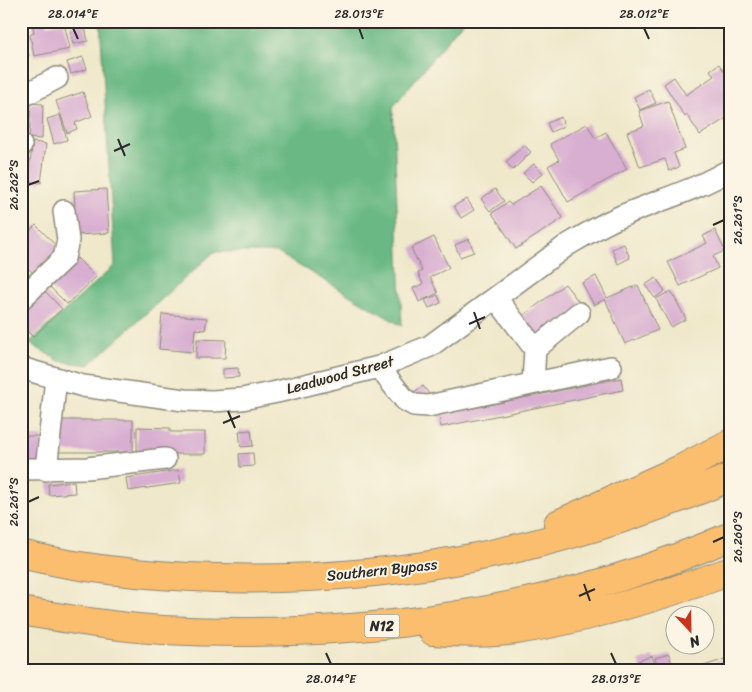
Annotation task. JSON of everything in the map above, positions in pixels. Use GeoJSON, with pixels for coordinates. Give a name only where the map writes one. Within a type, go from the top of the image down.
{"type":"FeatureCollection","features":[{"type":"Feature","properties":{"kind":"highway"},"geometry":{"type":"LineString","coordinates":[[504,552],[546,529],[674,472],[731,443]]}},
{"type":"Feature","properties":{"kind":"highway","name":"Southern Bypass"},"geometry":{"type":"LineString","coordinates":[[21,554],[51,562],[179,577],[249,579],[304,578],[357,574],[425,566],[504,552],[552,540],[620,520],[679,499],[731,477]]}},
{"type":"Feature","properties":{"kind":"highway","name":"N12"},"geometry":{"type":"LineString","coordinates":[[21,611],[84,622],[162,630],[271,633],[372,627],[438,619],[562,594],[638,571],[731,536]]}},
{"type":"Feature","properties":{"kind":"highway"},"geometry":{"type":"LineString","coordinates":[[372,627],[461,633],[517,630],[591,614],[670,593],[731,571]]}},
{"type":"Feature","properties":{"kind":"street"},"geometry":{"type":"LineString","coordinates":[[21,97],[57,78]]}},
{"type":"Feature","properties":{"kind":"street","name":"Leadwood Street"},"geometry":{"type":"LineString","coordinates":[[21,368],[83,386],[128,393],[212,401],[242,399],[277,392],[379,367],[430,346],[566,246],[588,233],[618,218],[712,180],[731,169]]}},
{"type":"Feature","properties":{"kind":"street"},"geometry":{"type":"LineString","coordinates":[[21,299],[64,258],[68,240],[64,211]]}},
{"type":"Feature","properties":{"kind":"street"},"geometry":{"type":"LineString","coordinates":[[496,298],[535,349],[533,384]]}},
{"type":"Feature","properties":{"kind":"street"},"geometry":{"type":"LineString","coordinates":[[535,349],[579,313]]}},
{"type":"Feature","properties":{"kind":"street"},"geometry":{"type":"LineString","coordinates":[[379,367],[405,400],[414,405],[428,406],[611,367]]}},
{"type":"Feature","properties":{"kind":"street"},"geometry":{"type":"LineString","coordinates":[[46,470],[56,378]]}},
{"type":"Feature","properties":{"kind":"street"},"geometry":{"type":"LineString","coordinates":[[21,469],[87,468],[165,459]]}},
{"type":"Feature","properties":{"kind":"green space"},"geometry":{"type":"Polygon","coordinates":[[[100,21],[463,21],[393,107],[402,326],[276,252],[214,252],[89,365],[59,361],[29,343],[115,265],[100,21]]]}},
{"type":"Feature","properties":{"kind":"building"},"geometry":{"type":"Polygon","coordinates":[[[32,21],[46,21],[47,25],[64,22],[70,49],[34,56],[30,35],[34,33],[32,21]]]}},
{"type":"Feature","properties":{"kind":"building"},"geometry":{"type":"Polygon","coordinates":[[[84,23],[88,41],[73,44],[70,26],[84,23]]]}},
{"type":"Feature","properties":{"kind":"building"},"geometry":{"type":"Polygon","coordinates":[[[21,32],[29,56],[21,58],[21,32]]]}},
{"type":"Feature","properties":{"kind":"building"},"geometry":{"type":"Polygon","coordinates":[[[83,57],[87,69],[71,74],[67,62],[83,57]]]}},
{"type":"Feature","properties":{"kind":"building"},"geometry":{"type":"Polygon","coordinates":[[[719,64],[731,82],[731,115],[700,135],[687,115],[685,117],[664,84],[674,77],[686,95],[714,76],[710,70],[719,64]]]}},
{"type":"Feature","properties":{"kind":"building"},"geometry":{"type":"Polygon","coordinates":[[[649,89],[656,103],[640,110],[634,97],[649,89]]]}},
{"type":"Feature","properties":{"kind":"building"},"geometry":{"type":"Polygon","coordinates":[[[83,92],[92,116],[75,123],[77,129],[67,133],[56,101],[83,92]]]}},
{"type":"Feature","properties":{"kind":"building"},"geometry":{"type":"Polygon","coordinates":[[[668,101],[685,149],[674,153],[679,167],[669,171],[665,159],[640,167],[627,132],[644,126],[639,111],[668,101]]]}},
{"type":"Feature","properties":{"kind":"building"},"geometry":{"type":"Polygon","coordinates":[[[31,103],[43,104],[42,139],[29,138],[31,103]]]}},
{"type":"Feature","properties":{"kind":"building"},"geometry":{"type":"Polygon","coordinates":[[[60,115],[67,140],[54,144],[47,119],[60,115]]]}},
{"type":"Feature","properties":{"kind":"building"},"geometry":{"type":"Polygon","coordinates":[[[561,117],[564,126],[551,132],[547,123],[561,117]]]}},
{"type":"Feature","properties":{"kind":"building"},"geometry":{"type":"Polygon","coordinates":[[[587,124],[595,138],[606,132],[627,169],[568,202],[548,166],[559,160],[550,144],[587,124]]]}},
{"type":"Feature","properties":{"kind":"building"},"geometry":{"type":"Polygon","coordinates":[[[33,142],[46,144],[41,183],[27,181],[33,142]]]}},
{"type":"Feature","properties":{"kind":"building"},"geometry":{"type":"Polygon","coordinates":[[[524,145],[531,152],[513,170],[506,162],[524,145]]]}},
{"type":"Feature","properties":{"kind":"building"},"geometry":{"type":"Polygon","coordinates":[[[534,164],[543,173],[532,182],[523,173],[534,164]]]}},
{"type":"Feature","properties":{"kind":"building"},"geometry":{"type":"Polygon","coordinates":[[[541,186],[563,218],[516,249],[492,213],[508,202],[511,205],[541,186]]]}},
{"type":"Feature","properties":{"kind":"building"},"geometry":{"type":"Polygon","coordinates":[[[106,189],[109,233],[77,235],[71,206],[75,206],[74,191],[106,189]]]}},
{"type":"Feature","properties":{"kind":"building"},"geometry":{"type":"Polygon","coordinates":[[[495,189],[504,201],[490,211],[481,199],[495,189]]]}},
{"type":"Feature","properties":{"kind":"building"},"geometry":{"type":"Polygon","coordinates":[[[467,199],[474,210],[461,218],[454,206],[467,199]]]}},
{"type":"Feature","properties":{"kind":"building"},"geometry":{"type":"Polygon","coordinates":[[[36,225],[62,252],[34,274],[21,261],[21,239],[36,225]]]}},
{"type":"Feature","properties":{"kind":"building"},"geometry":{"type":"Polygon","coordinates":[[[715,230],[725,251],[713,256],[718,268],[680,286],[668,262],[707,243],[703,236],[715,230]]]}},
{"type":"Feature","properties":{"kind":"building"},"geometry":{"type":"Polygon","coordinates":[[[434,237],[449,268],[430,277],[438,293],[419,302],[413,288],[423,284],[418,273],[422,271],[411,248],[434,237]]]}},
{"type":"Feature","properties":{"kind":"building"},"geometry":{"type":"Polygon","coordinates":[[[469,239],[474,252],[460,257],[455,245],[469,239]]]}},
{"type":"Feature","properties":{"kind":"building"},"geometry":{"type":"Polygon","coordinates":[[[624,244],[630,258],[618,264],[612,249],[624,244]]]}},
{"type":"Feature","properties":{"kind":"building"},"geometry":{"type":"Polygon","coordinates":[[[77,258],[96,277],[67,304],[48,285],[77,258]]]}},
{"type":"Feature","properties":{"kind":"building"},"geometry":{"type":"Polygon","coordinates":[[[21,268],[31,279],[21,287],[21,268]]]}},
{"type":"Feature","properties":{"kind":"building"},"geometry":{"type":"Polygon","coordinates":[[[596,276],[607,298],[638,285],[658,330],[625,344],[605,299],[594,305],[582,283],[596,276]]]}},
{"type":"Feature","properties":{"kind":"building"},"geometry":{"type":"Polygon","coordinates":[[[656,278],[665,291],[655,298],[645,285],[656,278]]]}},
{"type":"Feature","properties":{"kind":"building"},"geometry":{"type":"Polygon","coordinates":[[[565,284],[582,306],[533,343],[516,321],[565,284]]]}},
{"type":"Feature","properties":{"kind":"building"},"geometry":{"type":"Polygon","coordinates":[[[43,289],[62,309],[33,337],[21,325],[21,310],[43,289]]]}},
{"type":"Feature","properties":{"kind":"building"},"geometry":{"type":"Polygon","coordinates":[[[671,291],[686,319],[671,327],[656,299],[671,291]]]}},
{"type":"Feature","properties":{"kind":"building"},"geometry":{"type":"Polygon","coordinates":[[[438,295],[441,303],[429,308],[425,300],[438,295]]]}},
{"type":"Feature","properties":{"kind":"building"},"geometry":{"type":"Polygon","coordinates":[[[162,314],[207,318],[205,330],[195,329],[193,352],[159,349],[162,314]]]}},
{"type":"Feature","properties":{"kind":"building"},"geometry":{"type":"Polygon","coordinates":[[[197,339],[226,340],[225,358],[196,358],[197,339]]]}},
{"type":"Feature","properties":{"kind":"building"},"geometry":{"type":"Polygon","coordinates":[[[238,368],[239,377],[223,378],[223,369],[238,368]]]}},
{"type":"Feature","properties":{"kind":"building"},"geometry":{"type":"Polygon","coordinates":[[[621,378],[623,390],[441,427],[439,415],[621,378]]]}},
{"type":"Feature","properties":{"kind":"building"},"geometry":{"type":"Polygon","coordinates":[[[423,386],[430,395],[419,404],[411,394],[423,386]]]}},
{"type":"Feature","properties":{"kind":"building"},"geometry":{"type":"Polygon","coordinates":[[[58,420],[133,420],[133,452],[58,452],[58,420]]]}},
{"type":"Feature","properties":{"kind":"building"},"geometry":{"type":"Polygon","coordinates":[[[137,427],[170,428],[170,432],[205,432],[205,454],[137,454],[137,427]]]}},
{"type":"Feature","properties":{"kind":"building"},"geometry":{"type":"Polygon","coordinates":[[[251,430],[253,446],[241,447],[239,431],[251,430]]]}},
{"type":"Feature","properties":{"kind":"building"},"geometry":{"type":"Polygon","coordinates":[[[21,436],[42,436],[41,467],[21,466],[21,436]]]}},
{"type":"Feature","properties":{"kind":"building"},"geometry":{"type":"Polygon","coordinates":[[[253,453],[254,466],[240,467],[239,454],[253,453]]]}},
{"type":"Feature","properties":{"kind":"building"},"geometry":{"type":"Polygon","coordinates":[[[179,470],[181,483],[128,491],[126,478],[179,470]]]}},
{"type":"Feature","properties":{"kind":"building"},"geometry":{"type":"Polygon","coordinates":[[[74,481],[75,493],[49,495],[48,484],[74,481]]]}},
{"type":"Feature","properties":{"kind":"building"},"geometry":{"type":"Polygon","coordinates":[[[669,654],[674,670],[658,671],[655,658],[669,654]]]}},
{"type":"Feature","properties":{"kind":"building"},"geometry":{"type":"Polygon","coordinates":[[[652,656],[657,671],[642,671],[638,661],[652,656]]]}},
{"type":"Feature","properties":{"kind":"building"},"geometry":{"type":"Polygon","coordinates":[[[725,659],[729,671],[692,671],[692,670],[725,659]]]}}]}
